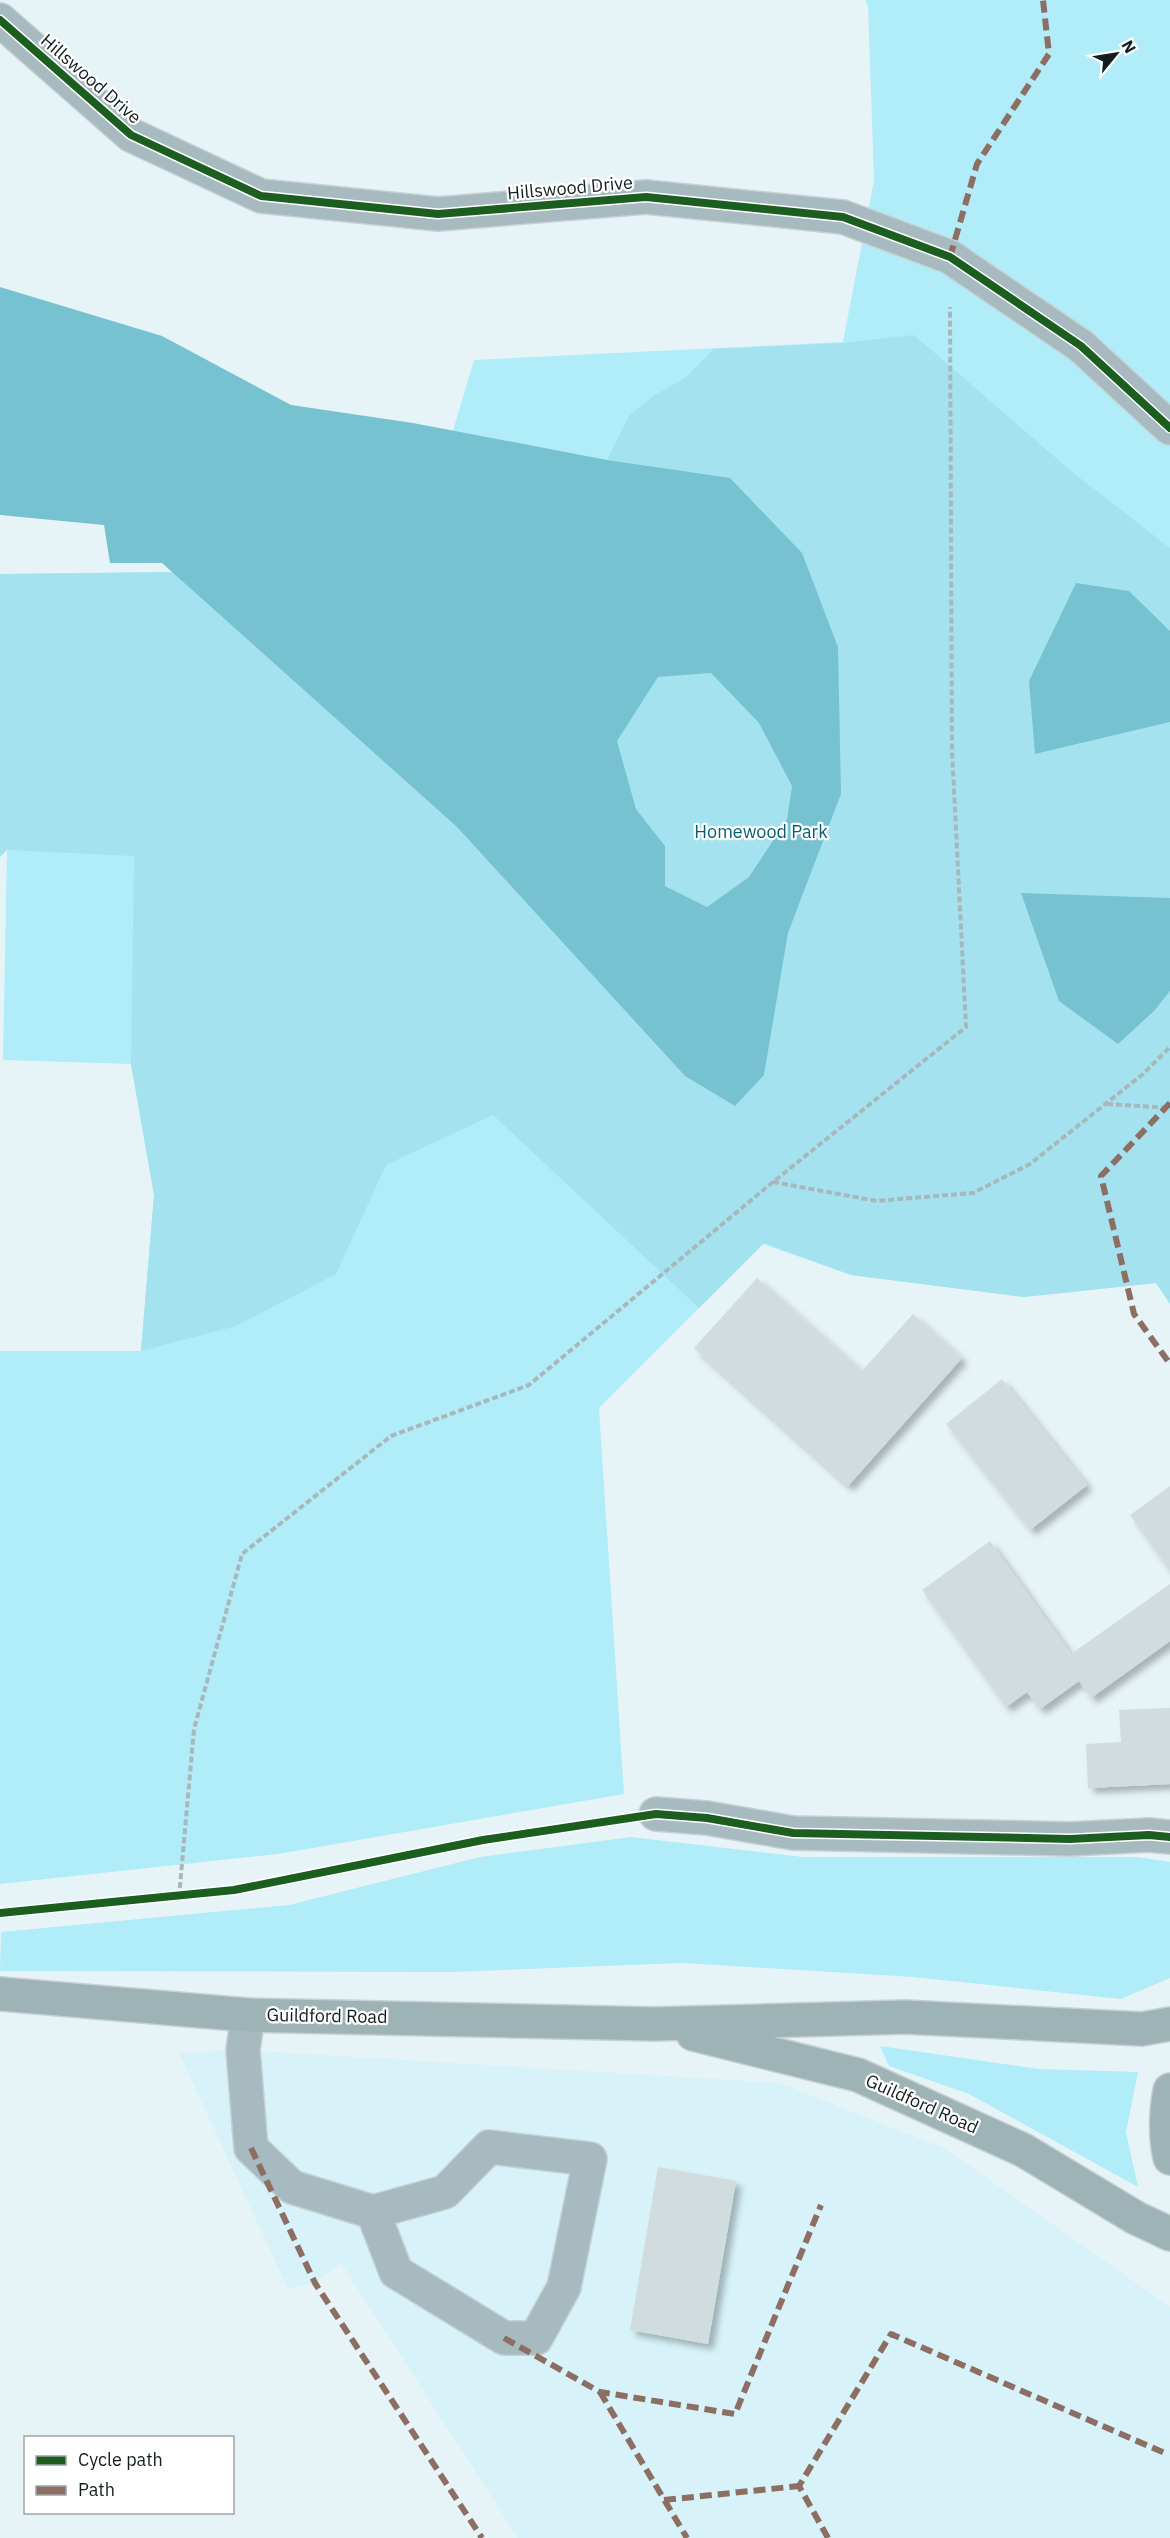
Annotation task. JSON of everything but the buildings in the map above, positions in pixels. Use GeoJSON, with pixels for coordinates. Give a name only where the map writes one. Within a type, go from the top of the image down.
{"type":"FeatureCollection","features":[{"type":"Feature","properties":{"kind":"main road","name":"Guildford Road"},"geometry":{"type":"LineString","coordinates":[[0,1994],[248,2014],[654,2024],[905,2017],[1142,2029],[1170,2024]]}},
{"type":"Feature","properties":{"kind":"main road","name":"Guildford Road"},"geometry":{"type":"LineString","coordinates":[[654,2024],[858,2075],[1023,2150],[1136,2218],[1170,2234]]}},
{"type":"Feature","properties":{"kind":"main road"},"geometry":{"type":"LineString","coordinates":[[1170,2090],[1167,2106],[1167,2146],[1170,2158]]}},
{"type":"Feature","properties":{"kind":"street","name":"Hillswood Drive"},"geometry":{"type":"LineString","coordinates":[[0,20],[131,135],[261,196],[438,214],[646,197],[843,217],[950,257],[1081,346],[1170,428]]}},
{"type":"Feature","properties":{"kind":"street"},"geometry":{"type":"LineString","coordinates":[[656,1814],[707,1818],[793,1833],[1070,1839],[1170,1836]]}},
{"type":"Feature","properties":{"kind":"street"},"geometry":{"type":"LineString","coordinates":[[248,2014],[243,2049],[251,2148],[292,2187],[372,2212],[446,2192],[489,2147],[590,2159],[564,2287],[536,2338],[504,2338],[396,2272],[372,2212]]}},
{"type":"Feature","properties":{"kind":"path"},"geometry":{"type":"LineString","coordinates":[[179,1897],[194,1729],[242,1554],[391,1436],[529,1385],[773,1182],[966,1028],[952,751],[950,257]]}},
{"type":"Feature","properties":{"kind":"path"},"geometry":{"type":"LineString","coordinates":[[773,1182],[877,1201],[973,1193],[1030,1164],[1143,1074],[1170,1047]]}},
{"type":"Feature","properties":{"kind":"path"},"geometry":{"type":"LineString","coordinates":[[1106,1104],[1170,1107]]}},
{"type":"Feature","properties":{"kind":"shaded area"},"geometry":{"type":"Polygon","coordinates":[[[0,287],[162,336],[291,405],[413,423],[607,460],[730,478],[802,553],[838,647],[841,794],[788,933],[764,1075],[735,1106],[685,1076],[457,827],[162,563],[110,563],[104,525],[0,515],[0,287]],[[711,673],[658,677],[617,741],[636,809],[665,846],[665,886],[707,907],[749,877],[787,819],[792,786],[759,723],[711,673]]]}},
{"type":"Feature","properties":{"kind":"shaded area"},"geometry":{"type":"Polygon","coordinates":[[[1076,583],[1129,591],[1170,631],[1170,722],[1035,754],[1029,681],[1076,583]]]}},
{"type":"Feature","properties":{"kind":"shaded area"},"geometry":{"type":"Polygon","coordinates":[[[1021,893],[1170,898],[1170,991],[1155,1010],[1118,1044],[1059,1001],[1021,893]]]}},
{"type":"Feature","properties":{"kind":"shaded area"},"geometry":{"type":"Polygon","coordinates":[[[243,2050],[780,2083],[946,2149],[1170,2307],[1170,2538],[518,2538],[341,2263],[315,2283],[288,2289],[179,2053],[243,2050]]]}},
{"type":"Feature","properties":{"kind":"green space","name":"Homewood Park"},"geometry":{"type":"Polygon","coordinates":[[[865,0],[1170,0],[1170,1304],[1156,1283],[1024,1297],[851,1275],[763,1244],[599,1408],[624,1794],[278,1854],[0,1884],[0,1351],[141,1351],[154,1195],[131,1064],[3,1060],[7,850],[0,574],[173,572],[361,739],[474,360],[843,342],[874,180],[868,6],[865,0]]]}},
{"type":"Feature","properties":{"kind":"green space"},"geometry":{"type":"Polygon","coordinates":[[[914,335],[1071,471],[1170,548],[1170,631],[1129,591],[1036,754],[1170,722],[1170,898],[1022,894],[1155,1010],[1170,991],[1170,1304],[1156,1283],[1024,1297],[851,1275],[764,1243],[699,1308],[493,1115],[386,1165],[336,1274],[236,1326],[141,1351],[154,1195],[131,1064],[134,856],[7,850],[0,857],[0,574],[173,572],[457,827],[685,1076],[764,1075],[788,933],[841,794],[730,479],[607,460],[629,416],[652,397],[685,378],[714,349],[843,343],[914,335]]]}},
{"type":"Feature","properties":{"kind":"green space"},"geometry":{"type":"Polygon","coordinates":[[[711,673],[759,723],[792,786],[787,819],[749,877],[707,907],[665,886],[665,846],[636,809],[617,741],[658,677],[711,673]]]}},
{"type":"Feature","properties":{"kind":"green space"},"geometry":{"type":"Polygon","coordinates":[[[631,1837],[803,1857],[1138,1857],[1170,1862],[1170,1978],[1121,1999],[913,1977],[682,1963],[452,1972],[0,1971],[1,1932],[289,1905],[480,1857],[631,1837]]]}},
{"type":"Feature","properties":{"kind":"green space"},"geometry":{"type":"Polygon","coordinates":[[[880,2046],[1039,2069],[1138,2072],[1126,2132],[1138,2187],[969,2094],[889,2066],[880,2046]]]}},
{"type":"Feature","properties":{"kind":"marked path"},"geometry":{"type":"LineString","coordinates":[[950,257],[977,164],[1049,54],[1043,0]]}},
{"type":"Feature","properties":{"kind":"marked path"},"geometry":{"type":"LineString","coordinates":[[1170,1103],[1101,1176],[1134,1314],[1170,1364]]}},
{"type":"Feature","properties":{"kind":"marked path"},"geometry":{"type":"LineString","coordinates":[[251,2148],[315,2283],[482,2538]]}},
{"type":"Feature","properties":{"kind":"marked path"},"geometry":{"type":"LineString","coordinates":[[504,2338],[600,2392],[735,2414],[821,2205]]}},
{"type":"Feature","properties":{"kind":"marked path"},"geometry":{"type":"LineString","coordinates":[[828,2538],[799,2486],[891,2334],[1167,2454]]}},
{"type":"Feature","properties":{"kind":"marked path"},"geometry":{"type":"LineString","coordinates":[[600,2392],[687,2538]]}},
{"type":"Feature","properties":{"kind":"marked path"},"geometry":{"type":"LineString","coordinates":[[664,2500],[799,2486]]}},
{"type":"Feature","properties":{"kind":"cycle path"},"geometry":{"type":"LineString","coordinates":[[0,20],[131,135],[261,196],[438,214],[646,197],[843,217],[950,257],[1081,346],[1170,428]]}},
{"type":"Feature","properties":{"kind":"cycle path"},"geometry":{"type":"LineString","coordinates":[[0,1913],[234,1890],[483,1840],[656,1814],[707,1818],[793,1833],[1070,1839],[1149,1835],[1170,1837]]}}]}
